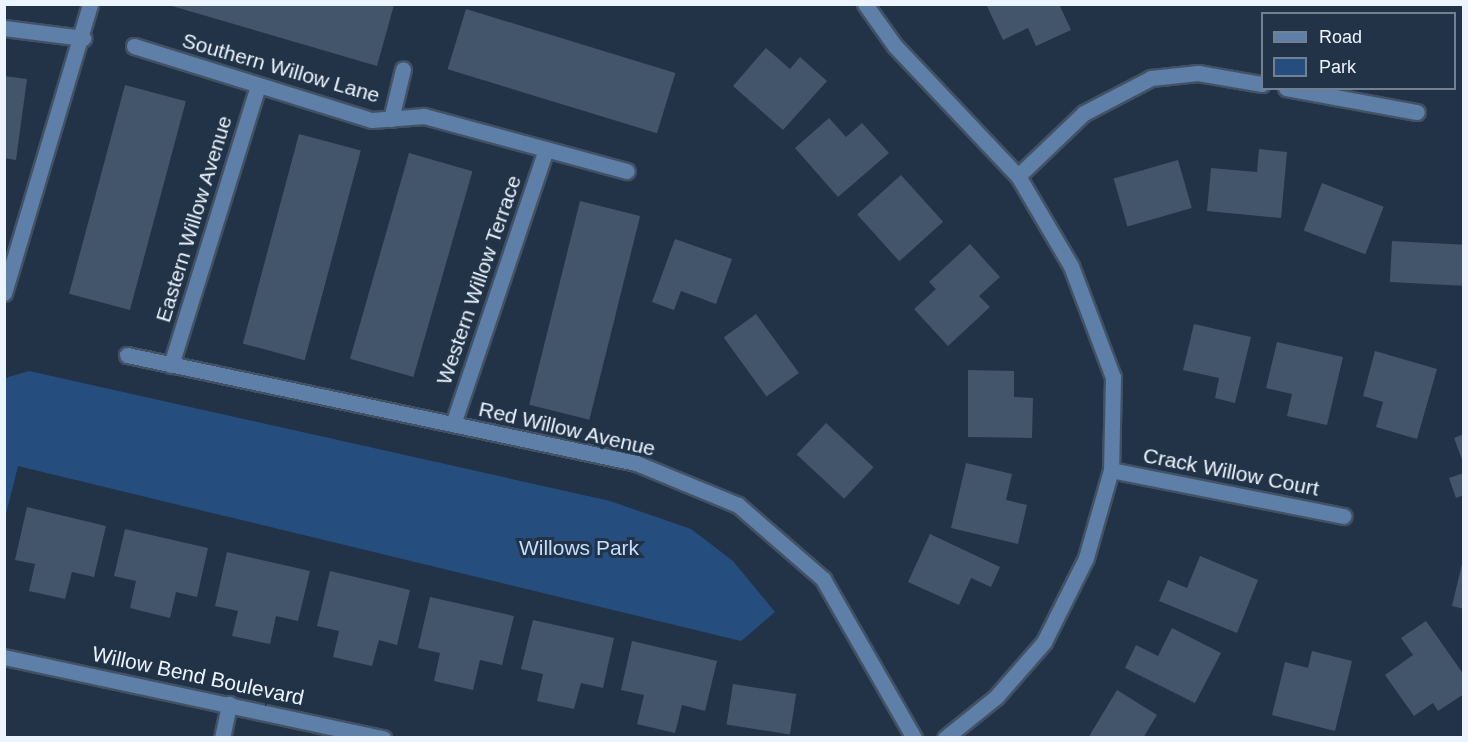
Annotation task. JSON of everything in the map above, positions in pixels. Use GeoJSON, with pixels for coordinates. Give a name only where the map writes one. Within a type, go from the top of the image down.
{"type":"FeatureCollection","features":[{"type":"Feature","properties":{"kind":"street"},"geometry":{"type":"LineString","coordinates":[[4,293],[83,38],[90,4]]}},
{"type":"Feature","properties":{"kind":"street"},"geometry":{"type":"LineString","coordinates":[[865,4],[895,46],[1018,176],[1071,266],[1113,377],[1111,470],[1086,558],[1044,642],[996,697],[945,738]]}},
{"type":"Feature","properties":{"kind":"street"},"geometry":{"type":"LineString","coordinates":[[4,28],[83,38]]}},
{"type":"Feature","properties":{"kind":"street","name":"Southern Willow Lane"},"geometry":{"type":"LineString","coordinates":[[134,46],[372,120],[424,116],[627,171]]}},
{"type":"Feature","properties":{"kind":"street"},"geometry":{"type":"LineString","coordinates":[[392,119],[404,69]]}},
{"type":"Feature","properties":{"kind":"street"},"geometry":{"type":"LineString","coordinates":[[1018,176],[1083,113],[1151,78],[1198,73],[1261,84]]}},
{"type":"Feature","properties":{"kind":"street","name":"Eastern Willow Avenue"},"geometry":{"type":"LineString","coordinates":[[171,365],[258,86]]}},
{"type":"Feature","properties":{"kind":"street"},"geometry":{"type":"LineString","coordinates":[[1297,90],[1417,112]]}},
{"type":"Feature","properties":{"kind":"street","name":"Western Willow Terrace"},"geometry":{"type":"LineString","coordinates":[[453,424],[546,149]]}},
{"type":"Feature","properties":{"kind":"street","name":"Red Willow Avenue"},"geometry":{"type":"LineString","coordinates":[[127,355],[636,463],[738,505],[823,579],[914,738]]}},
{"type":"Feature","properties":{"kind":"street","name":"Crack Willow Court"},"geometry":{"type":"LineString","coordinates":[[1111,470],[1343,516]]}},
{"type":"Feature","properties":{"kind":"street","name":"Willow Bend Boulevard"},"geometry":{"type":"LineString","coordinates":[[4,657],[383,738]]}},
{"type":"Feature","properties":{"kind":"street"},"geometry":{"type":"LineString","coordinates":[[222,738],[230,704]]}},
{"type":"Feature","properties":{"kind":"green space","name":"Willows Park"},"geometry":{"type":"Polygon","coordinates":[[[29,371],[610,501],[691,529],[733,561],[775,612],[741,641],[18,466],[5,518],[5,378],[29,371]]]}},
{"type":"Feature","properties":{"kind":"building"},"geometry":{"type":"Polygon","coordinates":[[[165,4],[393,4],[394,5],[377,66],[165,4]]]}},
{"type":"Feature","properties":{"kind":"building"},"geometry":{"type":"Polygon","coordinates":[[[986,4],[1059,4],[1071,30],[1036,46],[1028,28],[1003,40],[986,4]]]}},
{"type":"Feature","properties":{"kind":"building"},"geometry":{"type":"Polygon","coordinates":[[[466,9],[675,73],[657,133],[448,69],[466,9]]]}},
{"type":"Feature","properties":{"kind":"building"},"geometry":{"type":"Polygon","coordinates":[[[766,48],[790,69],[800,57],[827,81],[783,130],[733,86],[766,48]]]}},
{"type":"Feature","properties":{"kind":"building"},"geometry":{"type":"Polygon","coordinates":[[[4,76],[27,79],[16,160],[4,158],[4,76]]]}},
{"type":"Feature","properties":{"kind":"building"},"geometry":{"type":"Polygon","coordinates":[[[125,85],[186,101],[130,310],[69,294],[125,85]]]}},
{"type":"Feature","properties":{"kind":"building"},"geometry":{"type":"Polygon","coordinates":[[[829,118],[846,137],[862,123],[889,153],[838,197],[795,148],[829,118]]]}},
{"type":"Feature","properties":{"kind":"building"},"geometry":{"type":"Polygon","coordinates":[[[299,134],[361,151],[305,360],[243,344],[299,134]]]}},
{"type":"Feature","properties":{"kind":"building"},"geometry":{"type":"Polygon","coordinates":[[[1259,149],[1287,152],[1281,218],[1207,211],[1211,168],[1257,172],[1259,149]]]}},
{"type":"Feature","properties":{"kind":"building"},"geometry":{"type":"Polygon","coordinates":[[[409,153],[472,171],[413,377],[350,359],[409,153]]]}},
{"type":"Feature","properties":{"kind":"building"},"geometry":{"type":"Polygon","coordinates":[[[1178,160],[1192,208],[1127,227],[1114,178],[1178,160]]]}},
{"type":"Feature","properties":{"kind":"building"},"geometry":{"type":"Polygon","coordinates":[[[901,175],[943,222],[899,261],[857,214],[901,175]]]}},
{"type":"Feature","properties":{"kind":"building"},"geometry":{"type":"Polygon","coordinates":[[[1322,183],[1384,207],[1365,254],[1304,231],[1322,183]]]}},
{"type":"Feature","properties":{"kind":"building"},"geometry":{"type":"Polygon","coordinates":[[[580,201],[640,216],[589,420],[529,405],[580,201]]]}},
{"type":"Feature","properties":{"kind":"building"},"geometry":{"type":"Polygon","coordinates":[[[675,239],[732,259],[716,304],[681,291],[674,310],[652,302],[675,239]]]}},
{"type":"Feature","properties":{"kind":"building"},"geometry":{"type":"Polygon","coordinates":[[[1392,241],[1464,245],[1462,286],[1390,282],[1392,241]]]}},
{"type":"Feature","properties":{"kind":"building"},"geometry":{"type":"Polygon","coordinates":[[[970,244],[1000,277],[979,296],[990,307],[948,346],[914,309],[936,289],[929,282],[970,244]]]}},
{"type":"Feature","properties":{"kind":"building"},"geometry":{"type":"Polygon","coordinates":[[[756,314],[799,373],[767,397],[724,338],[756,314]]]}},
{"type":"Feature","properties":{"kind":"building"},"geometry":{"type":"Polygon","coordinates":[[[1194,324],[1251,337],[1235,403],[1215,398],[1219,378],[1183,370],[1194,324]]]}},
{"type":"Feature","properties":{"kind":"building"},"geometry":{"type":"Polygon","coordinates":[[[1277,342],[1343,357],[1327,425],[1287,416],[1292,394],[1266,388],[1277,342]]]}},
{"type":"Feature","properties":{"kind":"building"},"geometry":{"type":"Polygon","coordinates":[[[1375,351],[1437,369],[1417,439],[1376,427],[1383,402],[1363,396],[1375,351]]]}},
{"type":"Feature","properties":{"kind":"building"},"geometry":{"type":"Polygon","coordinates":[[[968,370],[1014,371],[1014,397],[1033,398],[1032,438],[968,437],[968,370]]]}},
{"type":"Feature","properties":{"kind":"building"},"geometry":{"type":"Polygon","coordinates":[[[826,423],[874,467],[844,499],[797,454],[826,423]]]}},
{"type":"Feature","properties":{"kind":"building"},"geometry":{"type":"Polygon","coordinates":[[[1464,434],[1464,462],[1463,462],[1454,438],[1464,434]]]}},
{"type":"Feature","properties":{"kind":"building"},"geometry":{"type":"Polygon","coordinates":[[[966,463],[1012,474],[1006,500],[1027,505],[1018,544],[951,528],[966,463]]]}},
{"type":"Feature","properties":{"kind":"building"},"geometry":{"type":"Polygon","coordinates":[[[1464,473],[1464,495],[1456,498],[1449,478],[1464,473]]]}},
{"type":"Feature","properties":{"kind":"building"},"geometry":{"type":"Polygon","coordinates":[[[27,507],[106,526],[94,577],[72,572],[65,599],[29,591],[35,564],[15,560],[27,507]]]}},
{"type":"Feature","properties":{"kind":"building"},"geometry":{"type":"Polygon","coordinates":[[[125,529],[208,548],[197,597],[176,592],[170,618],[130,608],[136,581],[114,576],[125,529]]]}},
{"type":"Feature","properties":{"kind":"building"},"geometry":{"type":"Polygon","coordinates":[[[930,534],[1000,567],[991,587],[971,578],[959,605],[908,582],[930,534]]]}},
{"type":"Feature","properties":{"kind":"building"},"geometry":{"type":"Polygon","coordinates":[[[227,552],[310,571],[298,621],[276,616],[270,644],[232,636],[238,611],[215,606],[227,552]]]}},
{"type":"Feature","properties":{"kind":"building"},"geometry":{"type":"Polygon","coordinates":[[[1200,556],[1258,580],[1237,633],[1159,601],[1168,580],[1187,588],[1200,556]]]}},
{"type":"Feature","properties":{"kind":"building"},"geometry":{"type":"Polygon","coordinates":[[[1464,560],[1464,609],[1452,606],[1464,560]]]}},
{"type":"Feature","properties":{"kind":"building"},"geometry":{"type":"Polygon","coordinates":[[[330,571],[410,590],[397,645],[379,640],[372,666],[333,657],[339,631],[317,626],[330,571]]]}},
{"type":"Feature","properties":{"kind":"building"},"geometry":{"type":"Polygon","coordinates":[[[430,597],[514,616],[502,665],[480,660],[473,690],[434,681],[440,653],[418,648],[430,597]]]}},
{"type":"Feature","properties":{"kind":"building"},"geometry":{"type":"Polygon","coordinates":[[[533,620],[614,638],[603,688],[581,683],[574,709],[537,701],[543,674],[521,669],[533,620]]]}},
{"type":"Feature","properties":{"kind":"building"},"geometry":{"type":"Polygon","coordinates":[[[1426,621],[1464,675],[1464,694],[1438,711],[1433,703],[1414,716],[1385,675],[1413,655],[1401,638],[1426,621]]]}},
{"type":"Feature","properties":{"kind":"building"},"geometry":{"type":"Polygon","coordinates":[[[1172,628],[1221,653],[1195,703],[1125,668],[1136,645],[1158,656],[1172,628]]]}},
{"type":"Feature","properties":{"kind":"building"},"geometry":{"type":"Polygon","coordinates":[[[632,641],[717,661],[705,711],[682,705],[675,733],[637,724],[644,695],[621,690],[632,641]]]}},
{"type":"Feature","properties":{"kind":"building"},"geometry":{"type":"Polygon","coordinates":[[[1312,651],[1352,661],[1335,731],[1272,715],[1285,662],[1308,668],[1312,651]]]}},
{"type":"Feature","properties":{"kind":"building"},"geometry":{"type":"Polygon","coordinates":[[[733,684],[796,694],[790,735],[727,724],[733,684]]]}},
{"type":"Feature","properties":{"kind":"building"},"geometry":{"type":"Polygon","coordinates":[[[1117,690],[1157,715],[1143,738],[1088,738],[1117,690]]]}}]}
